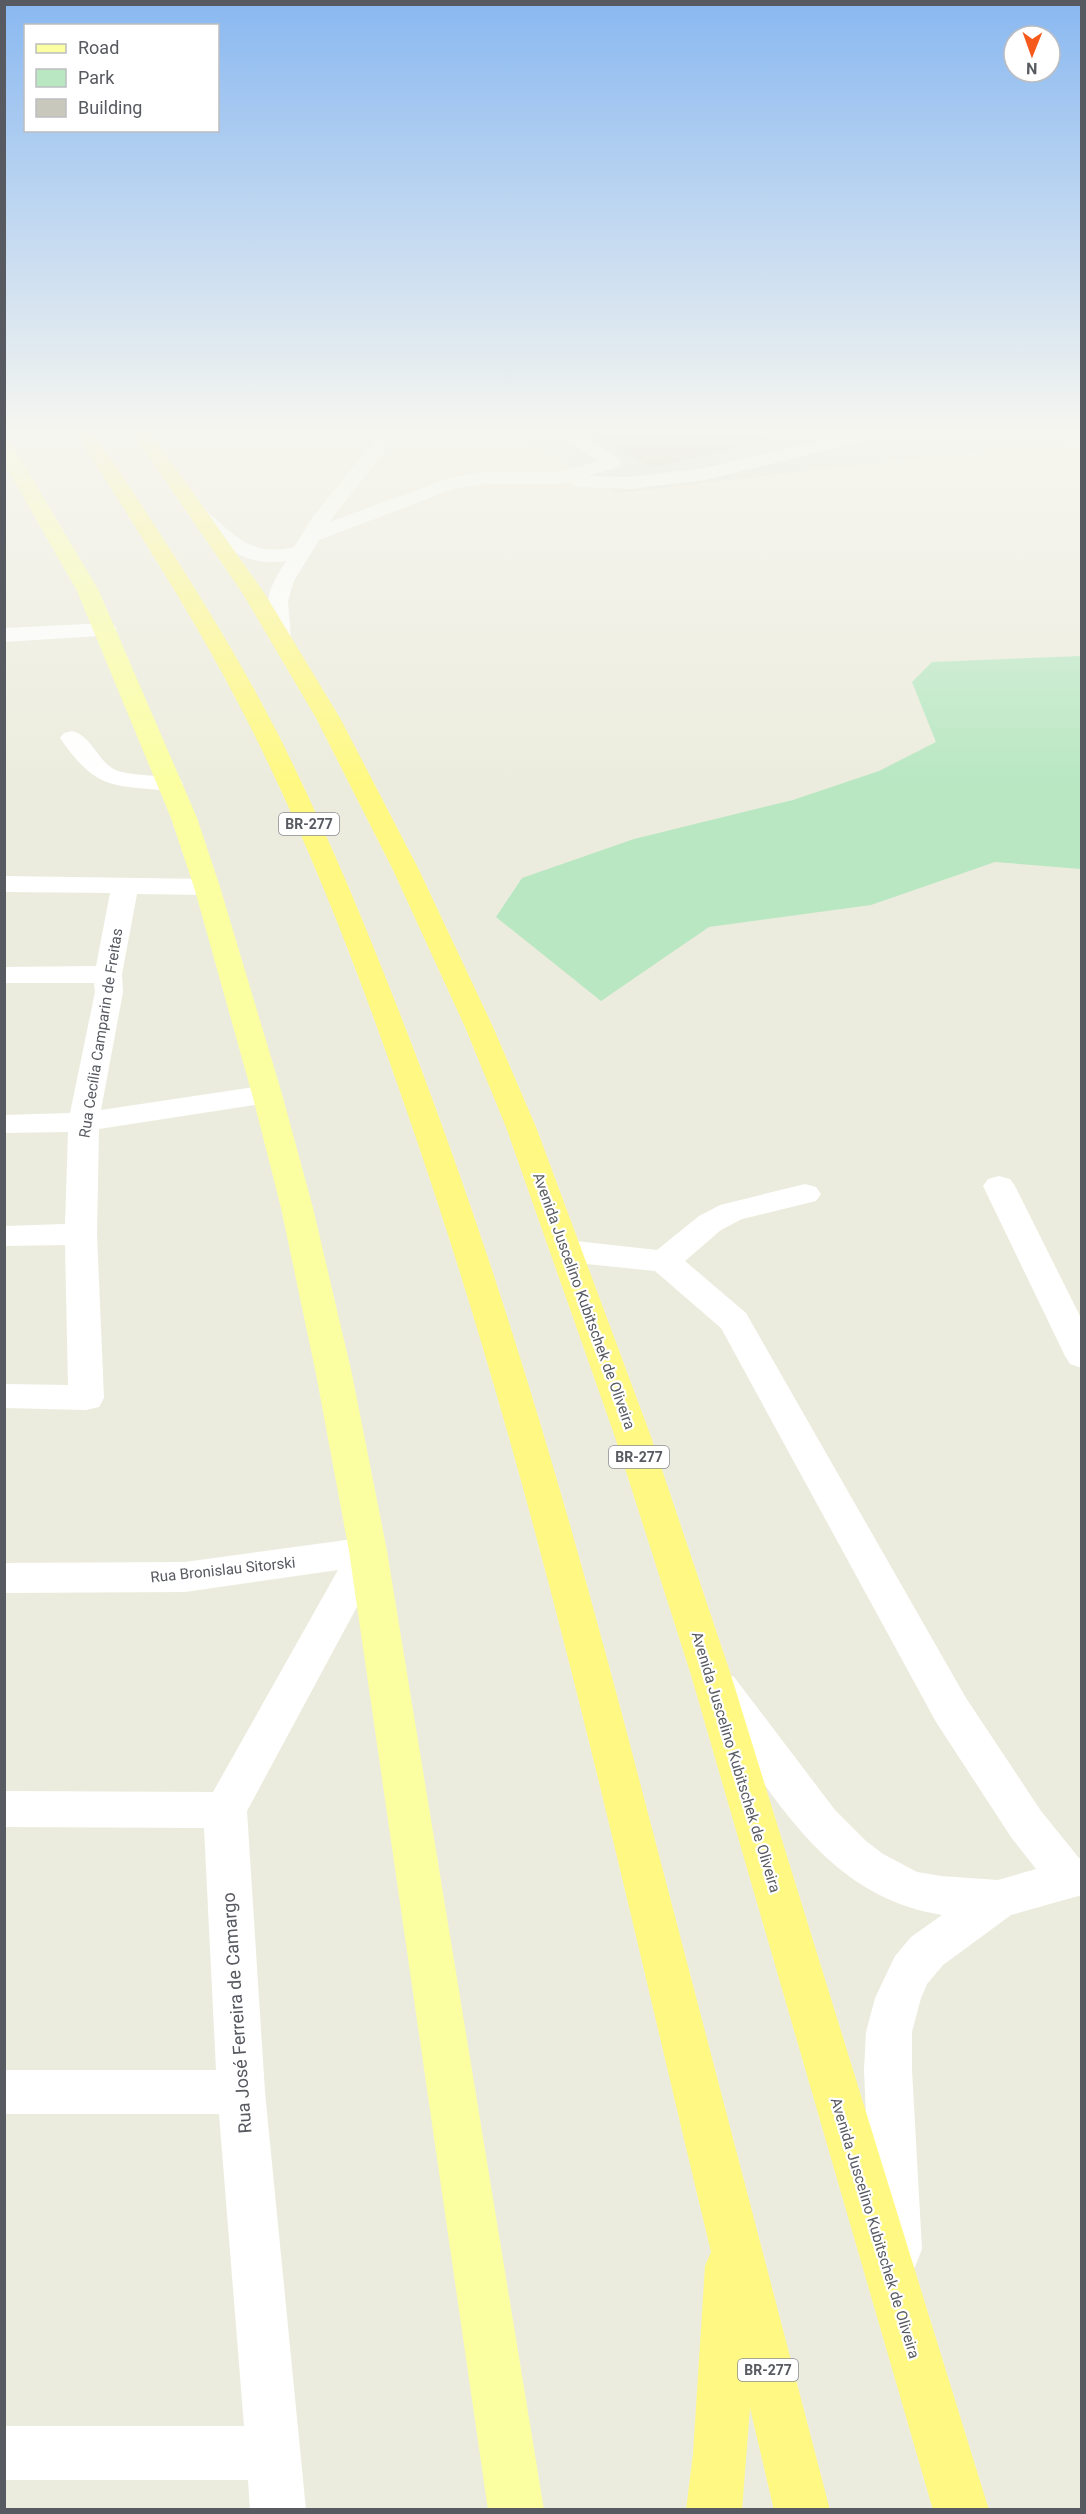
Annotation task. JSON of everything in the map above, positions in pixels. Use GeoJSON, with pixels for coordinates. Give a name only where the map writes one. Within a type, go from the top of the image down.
{"type":"FeatureCollection","features":[{"type":"Feature","properties":{"kind":"highway","name":"BR-277"},"geometry":{"type":"LineString","coordinates":[[161,549],[264,730],[325,860],[416,1093],[470,1247],[525,1421],[566,1573],[802,2510]]}},
{"type":"Feature","properties":{"kind":"highway","name":"Avenida Juscelino Kubitschek de Oliveira"},"geometry":{"type":"LineString","coordinates":[[222,549],[280,638],[328,718],[406,870],[479,1027],[521,1127],[632,1434],[711,1675],[961,2510]]}},
{"type":"Feature","properties":{"kind":"highway"},"geometry":{"type":"LineString","coordinates":[[714,2510],[720,2454],[733,2231]]}},
{"type":"Feature","properties":{"kind":"main road"},"geometry":{"type":"LineString","coordinates":[[65,549],[106,630],[171,784],[207,887],[267,1094],[297,1208],[332,1363],[368,1551],[516,2510]]}},
{"type":"Feature","properties":{"kind":"street"},"geometry":{"type":"LineString","coordinates":[[241,549],[248,554],[270,558],[292,549]]}},
{"type":"Feature","properties":{"kind":"street"},"geometry":{"type":"LineString","coordinates":[[280,638],[277,601],[279,591],[303,549]]}},
{"type":"Feature","properties":{"kind":"street"},"geometry":{"type":"LineString","coordinates":[[4,635],[106,630]]}},
{"type":"Feature","properties":{"kind":"street"},"geometry":{"type":"LineString","coordinates":[[72,738],[100,771],[113,778],[171,784]]}},
{"type":"Feature","properties":{"kind":"street"},"geometry":{"type":"LineString","coordinates":[[4,884],[207,887]]}},
{"type":"Feature","properties":{"kind":"street","name":"Rua Cecília Camparin de Freitas"},"geometry":{"type":"LineString","coordinates":[[4,1396],[86,1398],[81,1234],[84,1122],[109,992],[108,974],[125,885]]}},
{"type":"Feature","properties":{"kind":"street"},"geometry":{"type":"LineString","coordinates":[[4,975],[108,974]]}},
{"type":"Feature","properties":{"kind":"street"},"geometry":{"type":"LineString","coordinates":[[4,1124],[84,1122],[267,1094]]}},
{"type":"Feature","properties":{"kind":"street"},"geometry":{"type":"LineString","coordinates":[[999,1186],[1082,1356]]}},
{"type":"Feature","properties":{"kind":"street"},"geometry":{"type":"LineString","coordinates":[[664,1262],[710,1223],[731,1212],[805,1194]]}},
{"type":"Feature","properties":{"kind":"street"},"geometry":{"type":"LineString","coordinates":[[4,1236],[81,1234]]}},
{"type":"Feature","properties":{"kind":"street"},"geometry":{"type":"LineString","coordinates":[[567,1251],[664,1262],[734,1321],[951,1710],[1026,1824],[1076,1878],[998,1899],[945,1896],[910,1889],[880,1876],[846,1853],[815,1820],[711,1675]]}},
{"type":"Feature","properties":{"kind":"street"},"geometry":{"type":"LineString","coordinates":[[4,1809],[225,1810],[368,1551]]}},
{"type":"Feature","properties":{"kind":"street","name":"Rua Bronislau Sitorski"},"geometry":{"type":"LineString","coordinates":[[4,1578],[185,1577],[368,1551]]}},
{"type":"Feature","properties":{"kind":"street","name":"Rua José Ferreira de Camargo"},"geometry":{"type":"LineString","coordinates":[[225,1810],[241,2092],[278,2510]]}},
{"type":"Feature","properties":{"kind":"street"},"geometry":{"type":"LineString","coordinates":[[901,2314],[888,2070],[890,2032],[898,1998],[911,1970],[927,1951],[998,1899]]}},
{"type":"Feature","properties":{"kind":"street"},"geometry":{"type":"LineString","coordinates":[[4,2092],[241,2092]]}},
{"type":"Feature","properties":{"kind":"street"},"geometry":{"type":"LineString","coordinates":[[4,2453],[273,2453]]}},
{"type":"Feature","properties":{"kind":"green space"},"geometry":{"type":"Polygon","coordinates":[[[1081,656],[1081,869],[995,862],[871,905],[709,927],[601,1001],[496,917],[522,878],[634,839],[793,800],[879,771],[936,742],[912,682],[932,662],[1081,656]]]}}]}
